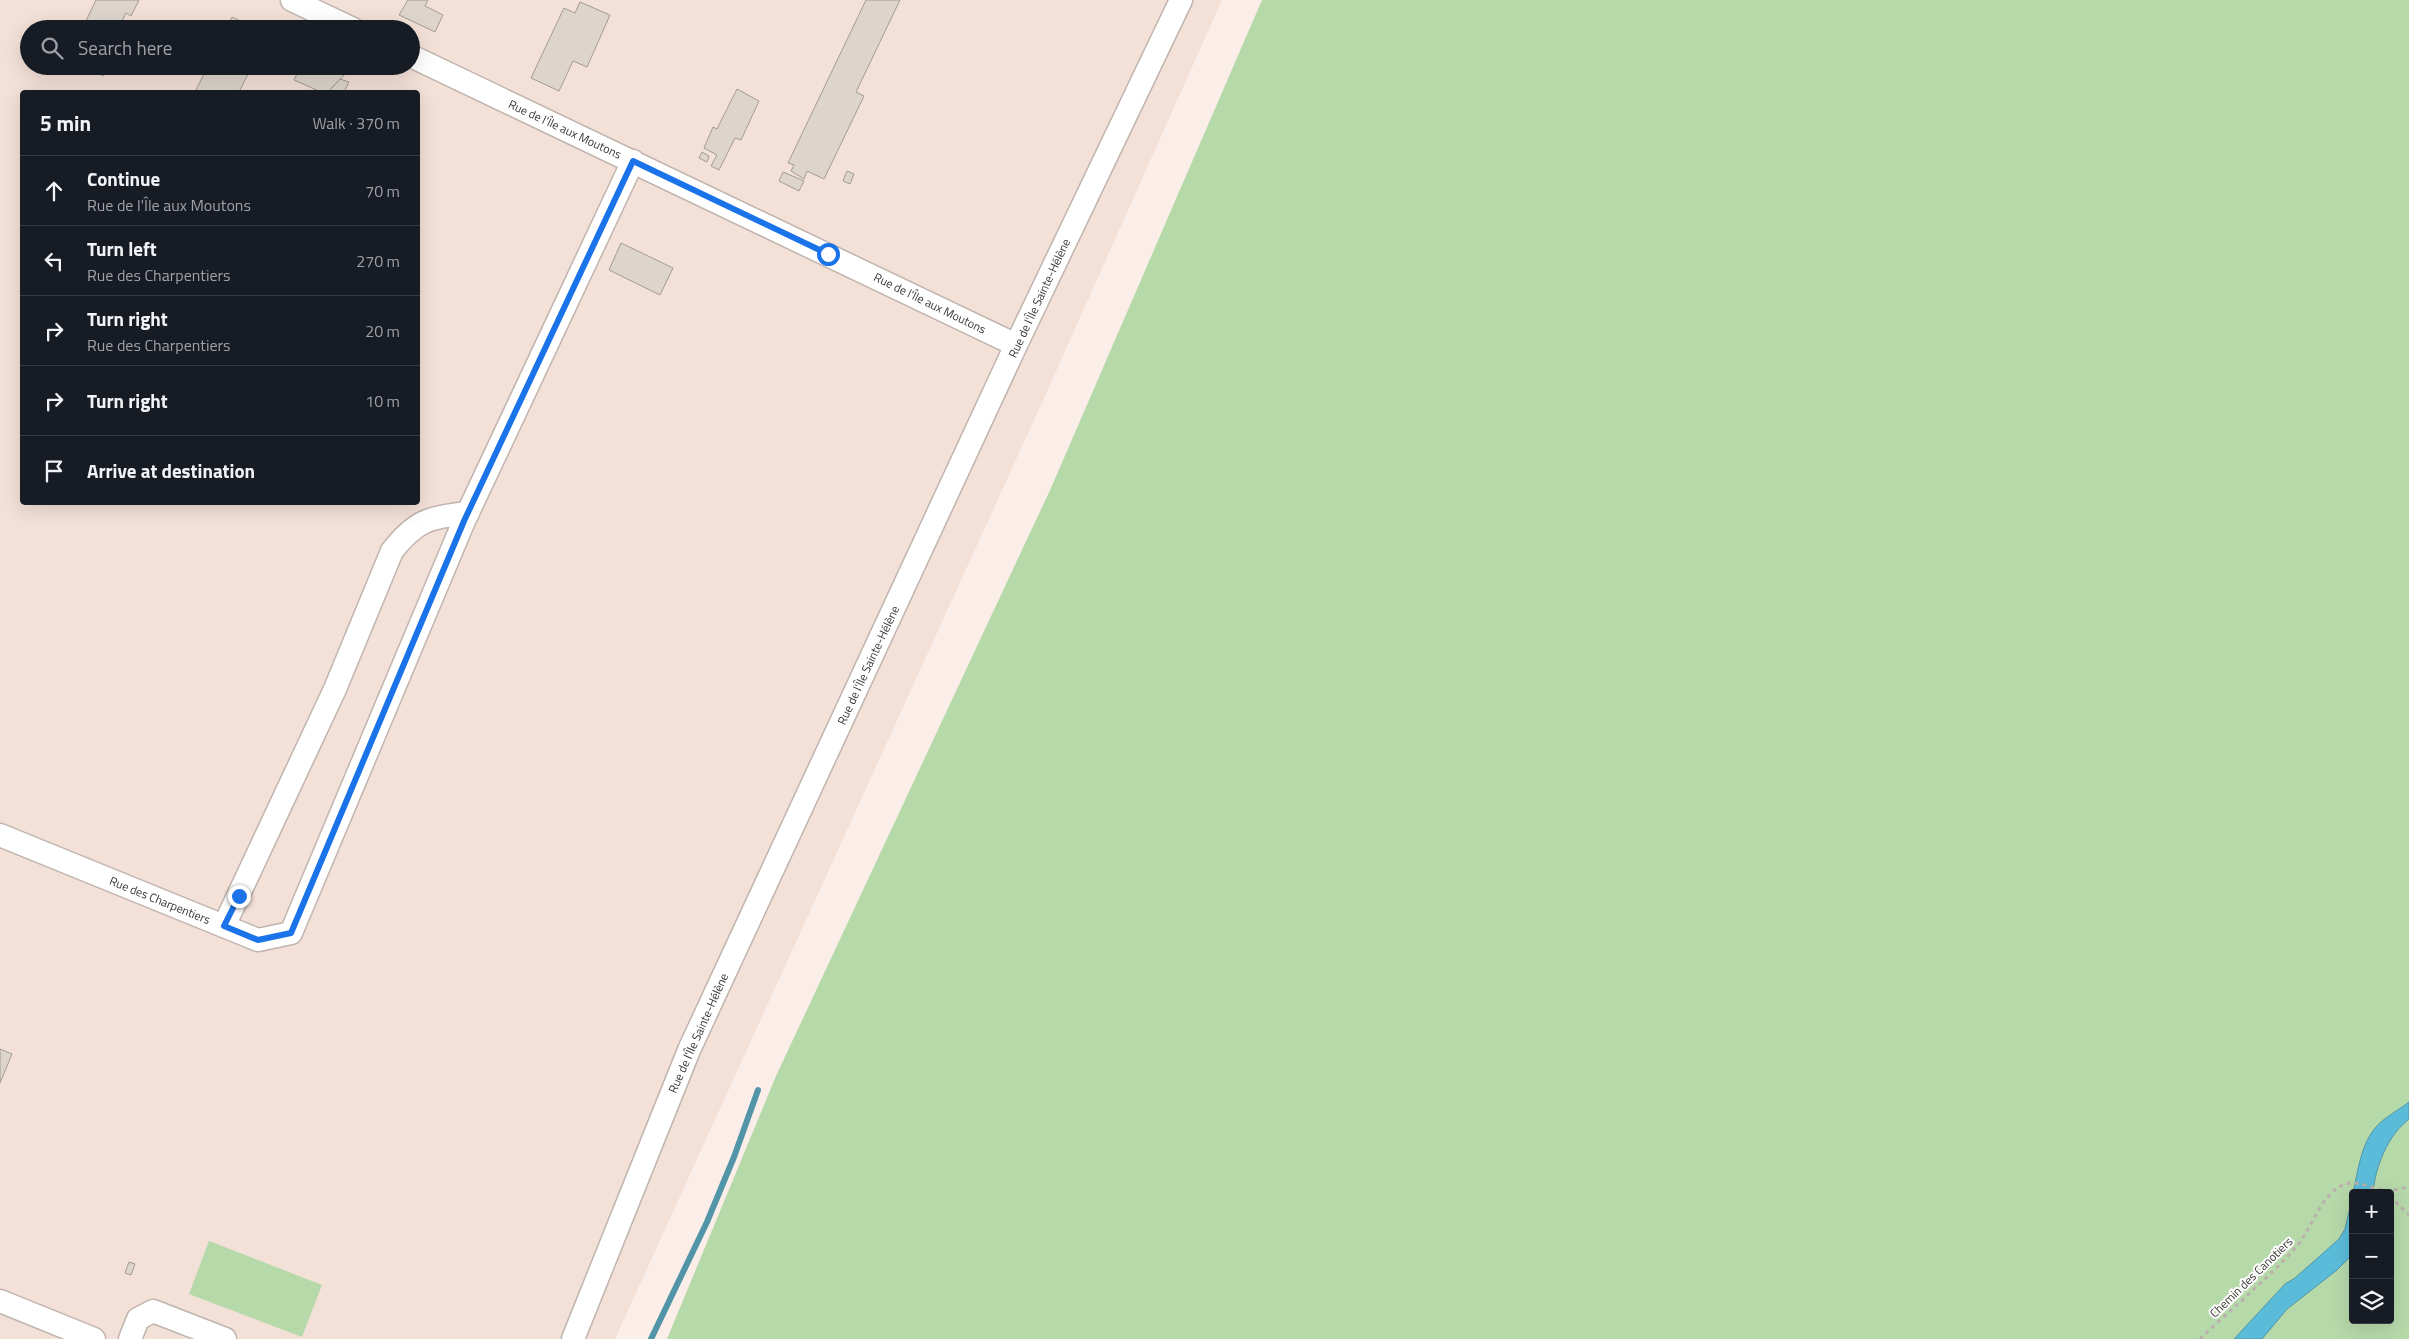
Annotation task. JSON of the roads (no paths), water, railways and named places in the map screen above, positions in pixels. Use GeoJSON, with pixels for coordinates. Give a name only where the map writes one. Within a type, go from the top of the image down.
{"type":"FeatureCollection","features":[{"type":"Feature","properties":{"kind":"street"},"geometry":{"type":"LineString","coordinates":[[292,0],[334,20]]}},
{"type":"Feature","properties":{"kind":"street","name":"Rue de l'Île Sainte-Hélène"},"geometry":{"type":"LineString","coordinates":[[573,1339],[689,1050],[1016,344],[1181,0]]}},
{"type":"Feature","properties":{"kind":"street","name":"Rue de l'Île aux Moutons"},"geometry":{"type":"LineString","coordinates":[[420,60],[1016,344]]}},
{"type":"Feature","properties":{"kind":"street","name":"Rue des Charpentiers"},"geometry":{"type":"LineString","coordinates":[[0,834],[258,940],[291,933],[468,514],[633,161]]}},
{"type":"Feature","properties":{"kind":"street"},"geometry":{"type":"LineString","coordinates":[[224,926],[335,689],[392,550],[406,532],[420,523],[440,516],[468,514]]}},
{"type":"Feature","properties":{"kind":"street"},"geometry":{"type":"LineString","coordinates":[[0,1301],[94,1339]]}},
{"type":"Feature","properties":{"kind":"street"},"geometry":{"type":"LineString","coordinates":[[130,1339],[138,1319],[153,1311],[225,1339]]}},
{"type":"Feature","properties":{"kind":"water"},"geometry":{"type":"Polygon","coordinates":[[[2409,1102],[2409,1119],[2395,1134],[2384,1152],[2373,1189],[2354,1189],[2367,1141],[2377,1126],[2409,1102]]]}},
{"type":"Feature","properties":{"kind":"water"},"geometry":{"type":"Polygon","coordinates":[[[2349,1212],[2349,1258],[2337,1270],[2287,1309],[2262,1339],[2234,1339],[2285,1284],[2295,1278],[2339,1239],[2345,1229],[2349,1212]]]}},
{"type":"Feature","properties":{"kind":"waterway"},"geometry":{"type":"LineString","coordinates":[[651,1339],[707,1222],[734,1157],[758,1090]]}}]}
